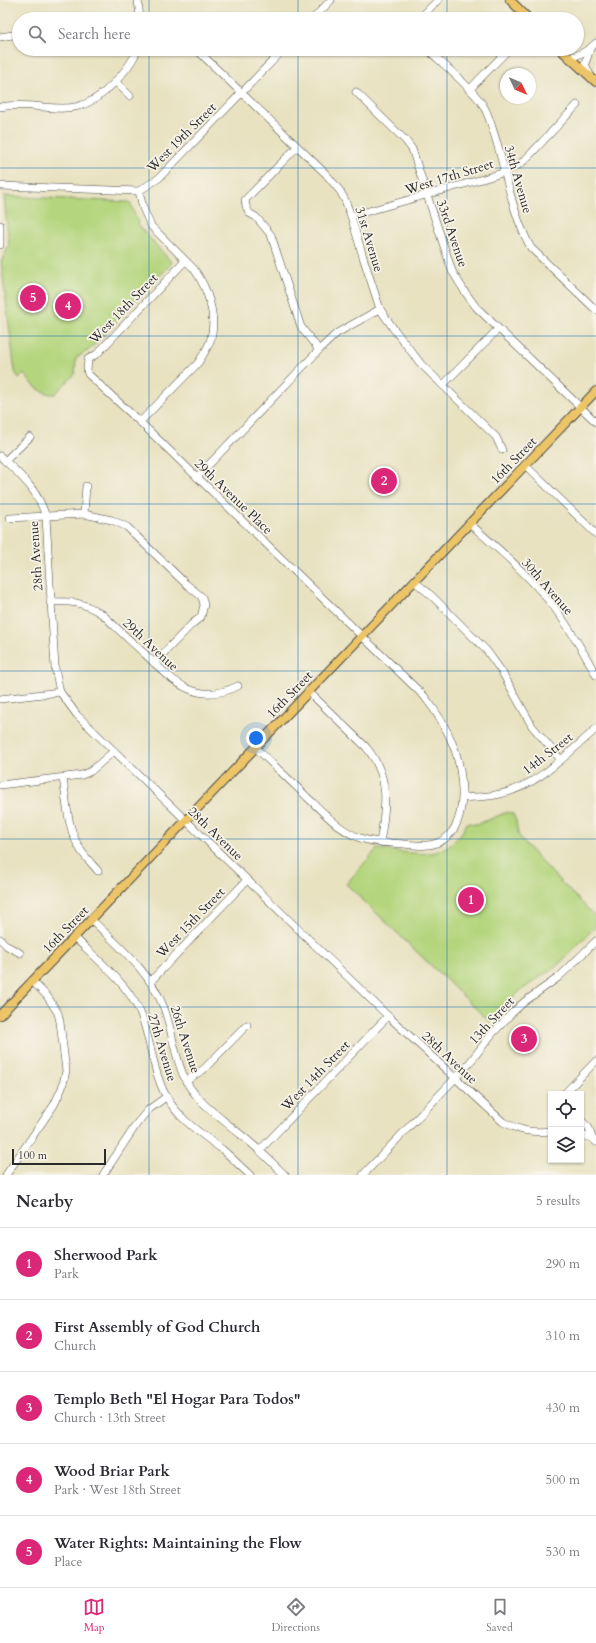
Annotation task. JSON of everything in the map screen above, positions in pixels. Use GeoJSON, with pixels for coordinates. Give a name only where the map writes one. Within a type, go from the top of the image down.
{"type":"FeatureCollection","features":[{"type":"Feature","properties":{"kind":"main road"},"geometry":{"type":"LineString","coordinates":[[510,0],[522,12]]}},
{"type":"Feature","properties":{"kind":"main road"},"geometry":{"type":"LineString","coordinates":[[569,58],[594,80]]}},
{"type":"Feature","properties":{"kind":"main road","name":"16th Street"},"geometry":{"type":"LineString","coordinates":[[0,1015],[596,391]]}},
{"type":"Feature","properties":{"kind":"street"},"geometry":{"type":"LineString","coordinates":[[138,0],[139,12]]}},
{"type":"Feature","properties":{"kind":"street"},"geometry":{"type":"LineString","coordinates":[[319,12],[331,0]]}},
{"type":"Feature","properties":{"kind":"street"},"geometry":{"type":"LineString","coordinates":[[426,12],[438,0]]}},
{"type":"Feature","properties":{"kind":"street"},"geometry":{"type":"LineString","coordinates":[[0,37],[12,35]]}},
{"type":"Feature","properties":{"kind":"street"},"geometry":{"type":"LineString","coordinates":[[584,53],[596,43]]}},
{"type":"Feature","properties":{"kind":"street"},"geometry":{"type":"LineString","coordinates":[[590,49],[585,64],[594,80]]}},
{"type":"Feature","properties":{"kind":"street"},"geometry":{"type":"LineString","coordinates":[[0,107],[29,106],[70,109],[82,106],[99,97],[116,82],[129,67],[134,56]]}},
{"type":"Feature","properties":{"kind":"street","name":"31st Avenue"},"geometry":{"type":"LineString","coordinates":[[203,56],[326,174],[340,191],[352,216],[365,264],[380,309],[404,345],[421,364],[496,437],[502,450]]}},
{"type":"Feature","properties":{"kind":"street","name":"West 19th Street"},"geometry":{"type":"LineString","coordinates":[[139,191],[159,178],[277,56]]}},
{"type":"Feature","properties":{"kind":"street","name":"34th Avenue"},"geometry":{"type":"LineString","coordinates":[[434,56],[479,99],[487,114],[518,218],[524,236],[531,248],[596,310]]}},
{"type":"Feature","properties":{"kind":"street"},"geometry":{"type":"LineString","coordinates":[[469,90],[502,56]]}},
{"type":"Feature","properties":{"kind":"street"},"geometry":{"type":"LineString","coordinates":[[569,58],[576,56]]}},
{"type":"Feature","properties":{"kind":"street"},"geometry":{"type":"LineString","coordinates":[[116,82],[130,96]]}},
{"type":"Feature","properties":{"kind":"street","name":"33rd Avenue"},"geometry":{"type":"LineString","coordinates":[[356,92],[405,140],[412,149],[452,271],[472,302],[596,422]]}},
{"type":"Feature","properties":{"kind":"street","name":"West 17th Street"},"geometry":{"type":"LineString","coordinates":[[352,216],[505,172],[525,160],[577,106]]}},
{"type":"Feature","properties":{"kind":"street"},"geometry":{"type":"LineString","coordinates":[[297,147],[245,200],[249,213],[256,217],[271,235],[301,327],[319,350]]}},
{"type":"Feature","properties":{"kind":"street"},"geometry":{"type":"LineString","coordinates":[[0,186],[139,191],[145,214],[151,226],[199,277],[206,293],[213,322],[211,339],[205,353],[198,363],[140,422]]}},
{"type":"Feature","properties":{"kind":"street"},"geometry":{"type":"LineString","coordinates":[[0,225],[0,245]]}},
{"type":"Feature","properties":{"kind":"street","name":"West 18th Street"},"geometry":{"type":"LineString","coordinates":[[88,374],[86,366],[88,359],[97,354],[185,261]]}},
{"type":"Feature","properties":{"kind":"street"},"geometry":{"type":"LineString","coordinates":[[197,477],[337,333],[380,309]]}},
{"type":"Feature","properties":{"kind":"street"},"geometry":{"type":"LineString","coordinates":[[443,385],[498,328]]}},
{"type":"Feature","properties":{"kind":"street","name":"29th Avenue Place"},"geometry":{"type":"LineString","coordinates":[[88,374],[140,422],[362,636]]}},
{"type":"Feature","properties":{"kind":"street","name":"28th Avenue"},"geometry":{"type":"LineString","coordinates":[[30,437],[3,458],[34,490],[42,503],[46,517],[55,668],[60,692],[77,715],[388,1016],[503,1122],[517,1129],[532,1133],[548,1131]]}},
{"type":"Feature","properties":{"kind":"street"},"geometry":{"type":"LineString","coordinates":[[525,465],[596,534]]}},
{"type":"Feature","properties":{"kind":"street"},"geometry":{"type":"LineString","coordinates":[[84,514],[86,486]]}},
{"type":"Feature","properties":{"kind":"street"},"geometry":{"type":"LineString","coordinates":[[10,518],[84,514],[112,520],[126,527],[186,584],[202,597],[204,605],[201,617],[192,624],[154,663]]}},
{"type":"Feature","properties":{"kind":"street","name":"30th Avenue"},"geometry":{"type":"LineString","coordinates":[[469,523],[500,551],[544,595],[565,622],[596,675]]}},
{"type":"Feature","properties":{"kind":"street"},"geometry":{"type":"LineString","coordinates":[[414,580],[453,616],[491,656],[505,677],[532,726],[561,760]]}},
{"type":"Feature","properties":{"kind":"street","name":"29th Avenue"},"geometry":{"type":"LineString","coordinates":[[50,602],[70,601],[89,606],[102,614],[173,681],[189,690],[206,694],[215,694],[238,686]]}},
{"type":"Feature","properties":{"kind":"street"},"geometry":{"type":"LineString","coordinates":[[255,747],[343,829],[359,838],[380,843],[425,846],[438,843],[448,836],[456,827],[462,798],[459,762],[454,746],[444,724],[424,696],[362,636]]}},
{"type":"Feature","properties":{"kind":"street"},"geometry":{"type":"LineString","coordinates":[[308,691],[366,747],[379,766],[383,777],[385,794],[380,843]]}},
{"type":"Feature","properties":{"kind":"street"},"geometry":{"type":"LineString","coordinates":[[0,699],[60,692]]}},
{"type":"Feature","properties":{"kind":"street","name":"14th Street"},"geometry":{"type":"LineString","coordinates":[[462,798],[500,794],[519,788],[534,780],[561,760],[596,729]]}},
{"type":"Feature","properties":{"kind":"street"},"geometry":{"type":"LineString","coordinates":[[0,786],[82,775],[91,771],[114,751]]}},
{"type":"Feature","properties":{"kind":"street"},"geometry":{"type":"LineString","coordinates":[[63,778],[68,820],[72,832],[83,853],[98,871]]}},
{"type":"Feature","properties":{"kind":"street","name":"West 15th Street"},"geometry":{"type":"LineString","coordinates":[[151,981],[247,880]]}},
{"type":"Feature","properties":{"kind":"street","name":"26th Avenue"},"geometry":{"type":"LineString","coordinates":[[91,919],[151,981],[164,1008],[172,1032],[177,1057],[186,1081],[201,1102],[213,1114],[260,1150],[285,1175]]}},
{"type":"Feature","properties":{"kind":"street","name":"27th Avenue"},"geometry":{"type":"LineString","coordinates":[[74,937],[114,975],[134,1001],[140,1013],[148,1038],[154,1067],[166,1097],[182,1118],[198,1133],[223,1150],[250,1175]]}},
{"type":"Feature","properties":{"kind":"street"},"geometry":{"type":"LineString","coordinates":[[0,940],[7,946],[20,952]]}},
{"type":"Feature","properties":{"kind":"street","name":"13th Street"},"geometry":{"type":"LineString","coordinates":[[363,1175],[455,1078],[512,1013],[524,1002],[559,977],[596,941]]}},
{"type":"Feature","properties":{"kind":"street"},"geometry":{"type":"LineString","coordinates":[[6,1175],[54,1105],[62,1088],[66,1071],[58,1013],[48,996],[32,981]]}},
{"type":"Feature","properties":{"kind":"street","name":"West 14th Street"},"geometry":{"type":"LineString","coordinates":[[260,1150],[388,1016]]}},
{"type":"Feature","properties":{"kind":"street"},"geometry":{"type":"LineString","coordinates":[[186,1081],[204,1069],[247,1025]]}},
{"type":"Feature","properties":{"kind":"street"},"geometry":{"type":"LineString","coordinates":[[567,1091],[596,1061]]}},
{"type":"Feature","properties":{"kind":"street"},"geometry":{"type":"LineString","coordinates":[[103,1175],[145,1114],[166,1097]]}},
{"type":"Feature","properties":{"kind":"street"},"geometry":{"type":"LineString","coordinates":[[584,1123],[590,1128],[594,1140]]}},
{"type":"Feature","properties":{"kind":"street"},"geometry":{"type":"LineString","coordinates":[[584,1136],[594,1140]]}},
{"type":"Feature","properties":{"kind":"green space"},"geometry":{"type":"Polygon","coordinates":[[[4,196],[130,202],[139,226],[172,263],[89,350],[76,358],[75,374],[55,394],[41,391],[24,374],[19,378],[15,372],[1,262],[9,245],[4,196]]]}},
{"type":"Feature","properties":{"kind":"green space"},"geometry":{"type":"Polygon","coordinates":[[[507,812],[513,814],[516,821],[518,834],[524,843],[596,917],[596,926],[559,964],[520,991],[490,1022],[346,884],[377,849],[418,853],[436,852],[452,843],[467,823],[478,824],[507,812]]]}},
{"type":"Feature","properties":{"kind":"place","name":"Water Rights: Maintaining the Flow"},"geometry":{"type":"Point","coordinates":[33,298]}},
{"type":"Feature","properties":{"kind":"place","name":"Wood Briar Park"},"geometry":{"type":"Point","coordinates":[68,306]}},
{"type":"Feature","properties":{"kind":"place","name":"First Assembly of God Church"},"geometry":{"type":"Point","coordinates":[384,481]}},
{"type":"Feature","properties":{"kind":"place","name":"Sherwood Park"},"geometry":{"type":"Point","coordinates":[471,900]}},
{"type":"Feature","properties":{"kind":"place","name":"Templo Beth \"El Hogar Para Todos\""},"geometry":{"type":"Point","coordinates":[524,1039]}}]}
